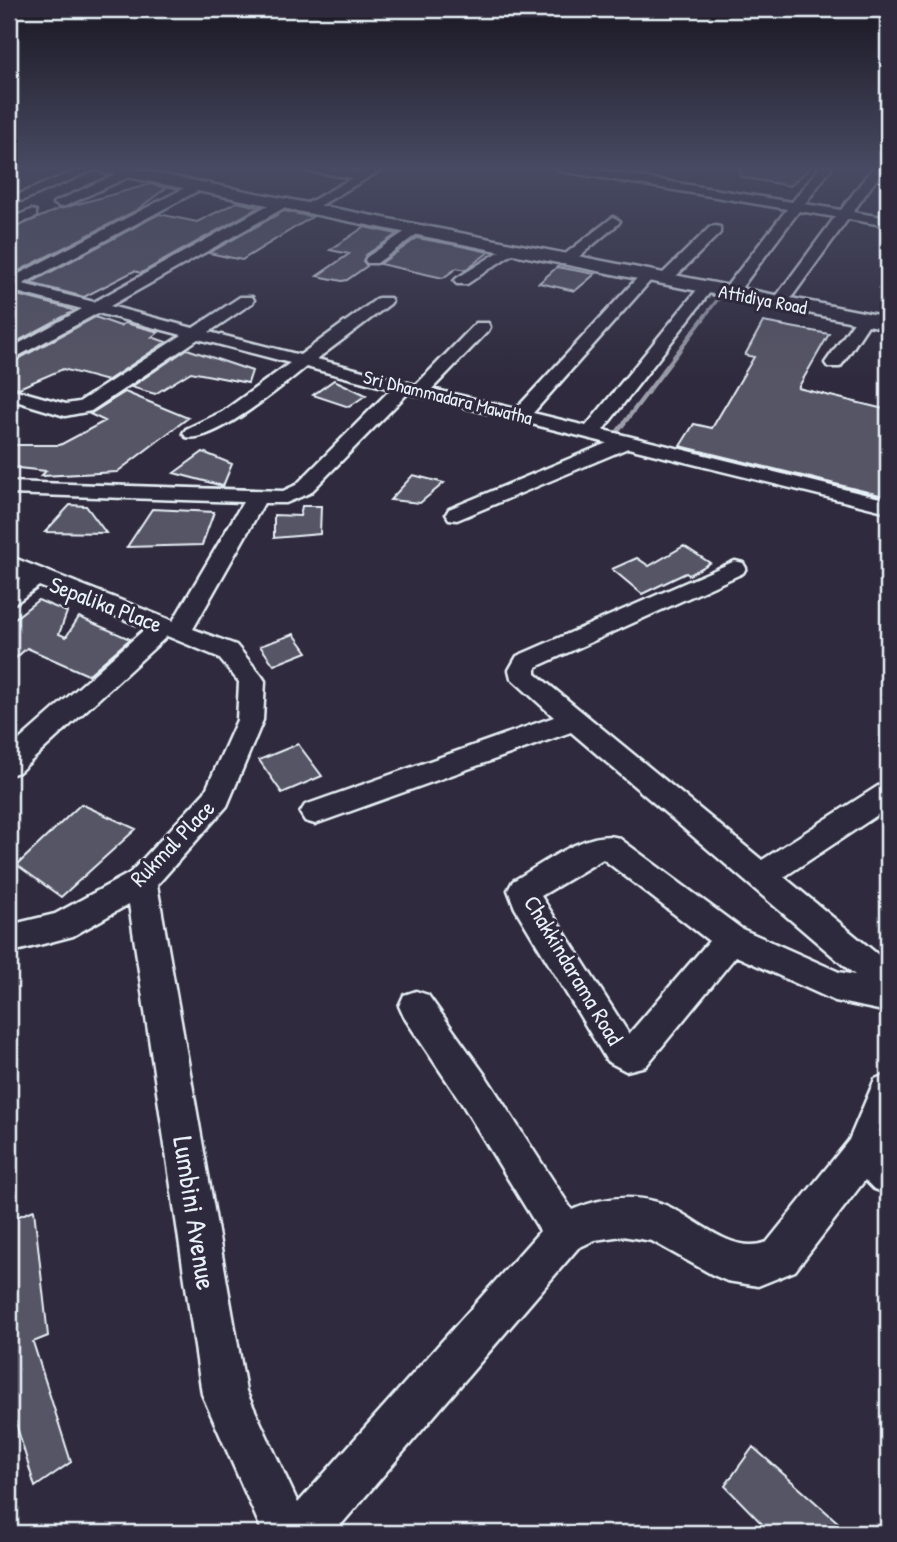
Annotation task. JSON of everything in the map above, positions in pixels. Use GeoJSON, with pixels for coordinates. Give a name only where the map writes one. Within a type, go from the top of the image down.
{"type":"FeatureCollection","features":[{"type":"Feature","properties":{"kind":"main road","name":"Attidiya Road"},"geometry":{"type":"LineString","coordinates":[[462,239],[888,323]]}},
{"type":"Feature","properties":{"kind":"street"},"geometry":{"type":"LineString","coordinates":[[9,285],[96,239]]}},
{"type":"Feature","properties":{"kind":"street"},"geometry":{"type":"LineString","coordinates":[[9,356],[97,306],[231,239]]}},
{"type":"Feature","properties":{"kind":"street"},"geometry":{"type":"LineString","coordinates":[[372,260],[401,239]]}},
{"type":"Feature","properties":{"kind":"street"},"geometry":{"type":"LineString","coordinates":[[565,261],[591,239]]}},
{"type":"Feature","properties":{"kind":"street"},"geometry":{"type":"LineString","coordinates":[[520,416],[655,278],[704,239]]}},
{"type":"Feature","properties":{"kind":"street"},"geometry":{"type":"LineString","coordinates":[[730,292],[769,239]]}},
{"type":"Feature","properties":{"kind":"street"},"geometry":{"type":"LineString","coordinates":[[780,302],[827,239]]}},
{"type":"Feature","properties":{"kind":"street"},"geometry":{"type":"LineString","coordinates":[[462,282],[510,249]]}},
{"type":"Feature","properties":{"kind":"street","name":"Sri Dhammadara Mawatha"},"geometry":{"type":"LineString","coordinates":[[9,285],[412,389],[888,506]]}},
{"type":"Feature","properties":{"kind":"street"},"geometry":{"type":"LineString","coordinates":[[591,433],[706,288]]}},
{"type":"Feature","properties":{"kind":"street"},"geometry":{"type":"LineString","coordinates":[[9,393],[65,410],[79,408],[246,300]]}},
{"type":"Feature","properties":{"kind":"street"},"geometry":{"type":"LineString","coordinates":[[193,433],[229,416],[384,300]]}},
{"type":"Feature","properties":{"kind":"street"},"geometry":{"type":"LineString","coordinates":[[834,363],[864,319]]}},
{"type":"Feature","properties":{"kind":"street"},"geometry":{"type":"LineString","coordinates":[[9,488],[279,499],[303,489],[482,327]]}},
{"type":"Feature","properties":{"kind":"street"},"geometry":{"type":"LineString","coordinates":[[457,514],[626,442]]}},
{"type":"Feature","properties":{"kind":"street","name":"Sepalika Place"},"geometry":{"type":"LineString","coordinates":[[9,562],[37,577],[171,629],[256,498]]}},
{"type":"Feature","properties":{"kind":"street"},"geometry":{"type":"LineString","coordinates":[[735,568],[526,662],[522,670],[524,678],[888,983]]}},
{"type":"Feature","properties":{"kind":"street"},"geometry":{"type":"LineString","coordinates":[[9,597],[37,577]]}},
{"type":"Feature","properties":{"kind":"street"},"geometry":{"type":"LineString","coordinates":[[9,765],[171,629]]}},
{"type":"Feature","properties":{"kind":"street","name":"Rukmal Place"},"geometry":{"type":"LineString","coordinates":[[9,939],[62,926],[141,882],[217,798],[250,720],[252,681],[227,651],[171,629]]}},
{"type":"Feature","properties":{"kind":"street"},"geometry":{"type":"LineString","coordinates":[[315,813],[575,720]]}},
{"type":"Feature","properties":{"kind":"street"},"geometry":{"type":"LineString","coordinates":[[761,876],[888,794]]}},
{"type":"Feature","properties":{"kind":"street","name":"Chakkindarama Road"},"geometry":{"type":"LineString","coordinates":[[731,939],[634,1054],[626,1054],[611,1037],[526,899],[524,890],[598,847],[608,846],[731,939],[835,986],[888,997]]}},
{"type":"Feature","properties":{"kind":"street","name":"Lumbini Avenue"},"geometry":{"type":"LineString","coordinates":[[141,882],[224,1394],[287,1533]]}},
{"type":"Feature","properties":{"kind":"street"},"geometry":{"type":"LineString","coordinates":[[416,1006],[472,1087],[564,1234]]}},
{"type":"Feature","properties":{"kind":"street"},"geometry":{"type":"LineString","coordinates":[[303,1533],[564,1234],[593,1221],[622,1216],[657,1222],[727,1262],[758,1266],[781,1257],[875,1164],[888,1091]]}},
{"type":"Feature","properties":{"kind":"building"},"geometry":{"type":"Polygon","coordinates":[[[9,239],[81,239],[9,276],[9,239]]]}},
{"type":"Feature","properties":{"kind":"building"},"geometry":{"type":"Polygon","coordinates":[[[112,239],[202,239],[141,273],[134,271],[84,297],[30,283],[112,239]]]}},
{"type":"Feature","properties":{"kind":"building"},"geometry":{"type":"Polygon","coordinates":[[[234,239],[276,239],[242,260],[209,253],[234,239]]]}},
{"type":"Feature","properties":{"kind":"building"},"geometry":{"type":"Polygon","coordinates":[[[346,239],[390,239],[366,255],[363,261],[367,266],[342,281],[317,276],[349,254],[330,250],[346,239]]]}},
{"type":"Feature","properties":{"kind":"building"},"geometry":{"type":"Polygon","coordinates":[[[416,239],[489,252],[465,270],[457,268],[443,278],[380,264],[416,239]]]}},
{"type":"Feature","properties":{"kind":"building"},"geometry":{"type":"Polygon","coordinates":[[[557,267],[595,274],[575,291],[539,283],[557,267]]]}},
{"type":"Feature","properties":{"kind":"building"},"geometry":{"type":"Polygon","coordinates":[[[9,293],[64,307],[74,311],[9,346],[9,293]]]}},
{"type":"Feature","properties":{"kind":"building"},"geometry":{"type":"Polygon","coordinates":[[[95,317],[120,326],[125,323],[159,332],[152,337],[166,342],[107,381],[63,369],[19,388],[9,386],[9,364],[95,317]]]}},
{"type":"Feature","properties":{"kind":"building"},"geometry":{"type":"Polygon","coordinates":[[[763,322],[829,334],[798,388],[888,410],[888,497],[680,446],[694,424],[712,428],[754,357],[745,355],[763,322]]]}},
{"type":"Feature","properties":{"kind":"building"},"geometry":{"type":"Polygon","coordinates":[[[187,349],[252,371],[248,383],[191,372],[155,394],[131,387],[187,349]]]}},
{"type":"Feature","properties":{"kind":"building"},"geometry":{"type":"Polygon","coordinates":[[[334,380],[366,395],[349,407],[313,395],[334,380]]]}},
{"type":"Feature","properties":{"kind":"building"},"geometry":{"type":"Polygon","coordinates":[[[125,392],[188,418],[117,472],[41,476],[46,471],[9,467],[9,445],[60,445],[105,421],[90,414],[125,392]]]}},
{"type":"Feature","properties":{"kind":"building"},"geometry":{"type":"Polygon","coordinates":[[[203,452],[232,464],[223,486],[174,473],[203,452]]]}},
{"type":"Feature","properties":{"kind":"building"},"geometry":{"type":"Polygon","coordinates":[[[413,475],[444,483],[420,503],[390,500],[413,475]]]}},
{"type":"Feature","properties":{"kind":"building"},"geometry":{"type":"Polygon","coordinates":[[[70,505],[86,506],[106,533],[45,532],[70,505]]]}},
{"type":"Feature","properties":{"kind":"building"},"geometry":{"type":"Polygon","coordinates":[[[302,506],[321,506],[320,534],[274,538],[274,515],[300,516],[302,506]]]}},
{"type":"Feature","properties":{"kind":"building"},"geometry":{"type":"Polygon","coordinates":[[[152,509],[214,512],[202,545],[127,547],[152,509]]]}},
{"type":"Feature","properties":{"kind":"building"},"geometry":{"type":"Polygon","coordinates":[[[684,546],[710,563],[689,575],[686,573],[642,594],[612,569],[637,558],[649,566],[684,546]]]}},
{"type":"Feature","properties":{"kind":"building"},"geometry":{"type":"Polygon","coordinates":[[[38,600],[67,612],[59,634],[66,637],[79,617],[130,639],[88,675],[27,648],[9,664],[9,623],[38,600]]]}},
{"type":"Feature","properties":{"kind":"building"},"geometry":{"type":"Polygon","coordinates":[[[294,634],[307,652],[274,665],[260,646],[294,634]]]}},
{"type":"Feature","properties":{"kind":"building"},"geometry":{"type":"Polygon","coordinates":[[[298,744],[322,776],[282,793],[259,760],[298,744]]]}},
{"type":"Feature","properties":{"kind":"building"},"geometry":{"type":"Polygon","coordinates":[[[81,804],[136,829],[61,897],[17,865],[81,804]]]}},
{"type":"Feature","properties":{"kind":"building"},"geometry":{"type":"Polygon","coordinates":[[[34,1210],[48,1336],[33,1342],[71,1462],[35,1487],[14,1417],[9,1421],[9,1220],[34,1210]]]}},
{"type":"Feature","properties":{"kind":"building"},"geometry":{"type":"Polygon","coordinates":[[[753,1447],[850,1533],[771,1533],[725,1486],[753,1447]]]}},
{"type":"Feature","properties":{"kind":"waterway"},"geometry":{"type":"LineString","coordinates":[[705,316],[721,295]]}},
{"type":"Feature","properties":{"kind":"waterway"},"geometry":{"type":"LineString","coordinates":[[615,435],[706,315]]}}]}
